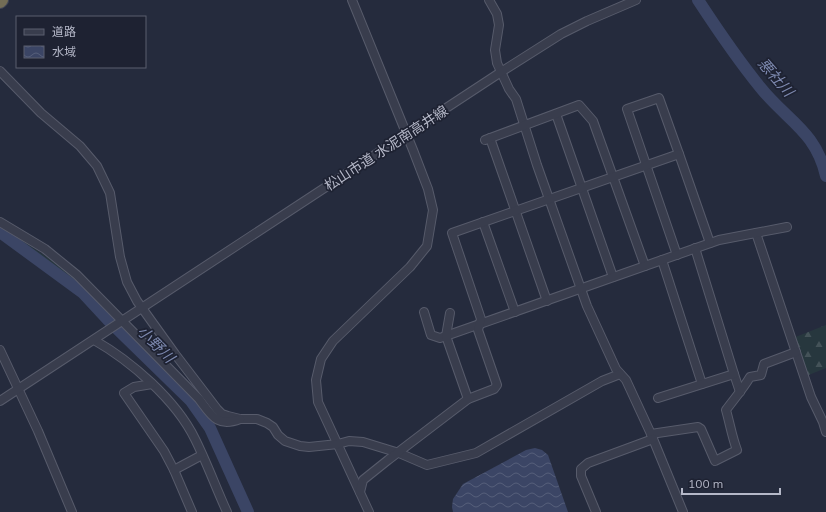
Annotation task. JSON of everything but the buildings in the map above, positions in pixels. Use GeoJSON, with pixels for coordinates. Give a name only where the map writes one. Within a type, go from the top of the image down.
{"type":"FeatureCollection","features":[{"type":"Feature","properties":{"kind":"street"},"geometry":{"type":"LineString","coordinates":[[352,0],[428,189],[433,210],[427,246],[410,267],[333,341],[321,359],[316,380],[318,402],[368,512]]}},
{"type":"Feature","properties":{"kind":"street"},"geometry":{"type":"LineString","coordinates":[[489,0],[496,14],[498,25],[494,50],[497,63],[509,89],[516,99],[587,306],[616,369],[626,380],[652,437],[683,512]]}},
{"type":"Feature","properties":{"kind":"street","name":"松山市道 水泥南高井線"},"geometry":{"type":"LineString","coordinates":[[0,401],[501,72],[568,31],[587,21],[636,0]]}},
{"type":"Feature","properties":{"kind":"street"},"geometry":{"type":"LineString","coordinates":[[0,71],[41,113],[80,146],[97,166],[110,193],[120,257],[127,282],[175,354],[217,409],[222,414],[240,419]]}},
{"type":"Feature","properties":{"kind":"street"},"geometry":{"type":"LineString","coordinates":[[677,255],[627,109],[659,98],[710,243]]}},
{"type":"Feature","properties":{"kind":"street"},"geometry":{"type":"LineString","coordinates":[[547,301],[516,210],[488,139],[579,105],[593,121],[614,176],[645,266]]}},
{"type":"Feature","properties":{"kind":"street"},"geometry":{"type":"LineString","coordinates":[[556,114],[613,277]]}},
{"type":"Feature","properties":{"kind":"street"},"geometry":{"type":"LineString","coordinates":[[360,492],[363,480],[388,460],[468,399],[494,389],[496,385],[478,330],[481,319],[452,233],[679,154]]}},
{"type":"Feature","properties":{"kind":"street"},"geometry":{"type":"LineString","coordinates":[[0,222],[45,249],[77,275],[199,399],[217,421],[224,422],[240,419],[257,419],[267,423],[285,441],[300,446],[309,447],[338,444],[349,441],[363,442],[399,453],[427,465],[476,453],[602,381],[620,374]]}},
{"type":"Feature","properties":{"kind":"street"},"geometry":{"type":"LineString","coordinates":[[483,222],[515,312]]}},
{"type":"Feature","properties":{"kind":"street"},"geometry":{"type":"LineString","coordinates":[[424,312],[431,335],[440,338],[710,243],[787,227]]}},
{"type":"Feature","properties":{"kind":"street"},"geometry":{"type":"LineString","coordinates":[[756,233],[811,397],[824,421],[826,432]]}},
{"type":"Feature","properties":{"kind":"street"},"geometry":{"type":"LineString","coordinates":[[695,248],[740,392]]}},
{"type":"Feature","properties":{"kind":"street"},"geometry":{"type":"LineString","coordinates":[[662,260],[702,384]]}},
{"type":"Feature","properties":{"kind":"street"},"geometry":{"type":"LineString","coordinates":[[450,313],[446,336],[468,399]]}},
{"type":"Feature","properties":{"kind":"street"},"geometry":{"type":"LineString","coordinates":[[94,340],[130,364],[173,406],[194,438],[227,512]]}},
{"type":"Feature","properties":{"kind":"street"},"geometry":{"type":"LineString","coordinates":[[0,350],[38,431],[72,512]]}},
{"type":"Feature","properties":{"kind":"street"},"geometry":{"type":"LineString","coordinates":[[596,512],[581,476],[581,469],[588,463],[652,437],[698,426],[701,428],[715,461],[719,460],[737,450],[731,434],[726,410],[734,398],[750,377],[761,375],[764,364],[796,352]]}},
{"type":"Feature","properties":{"kind":"street"},"geometry":{"type":"LineString","coordinates":[[658,398],[734,374]]}},
{"type":"Feature","properties":{"kind":"street"},"geometry":{"type":"LineString","coordinates":[[152,384],[134,387],[124,393],[164,451],[192,512]]}},
{"type":"Feature","properties":{"kind":"street"},"geometry":{"type":"LineString","coordinates":[[174,470],[202,455]]}},
{"type":"Feature","properties":{"kind":"green space"},"geometry":{"type":"Polygon","coordinates":[[[0,227],[55,263],[91,293],[106,311],[204,410],[211,421],[251,512],[242,512],[202,425],[171,387],[88,307],[66,283],[39,262],[0,237],[0,227]]]}},
{"type":"Feature","properties":{"kind":"green space"},"geometry":{"type":"Polygon","coordinates":[[[826,325],[826,368],[806,376],[793,338],[826,325]]]}},
{"type":"Feature","properties":{"kind":"water"},"geometry":{"type":"Polygon","coordinates":[[[535,448],[542,450],[548,455],[568,512],[453,512],[453,499],[463,484],[526,450],[535,448]]]}},
{"type":"Feature","properties":{"kind":"waterway","name":"悪社川"},"geometry":{"type":"LineString","coordinates":[[698,0],[760,87],[808,137],[815,148],[826,176]]}},
{"type":"Feature","properties":{"kind":"waterway","name":"小野川"},"geometry":{"type":"LineString","coordinates":[[0,232],[83,293],[108,320],[191,401],[210,428],[248,512]]}}]}
